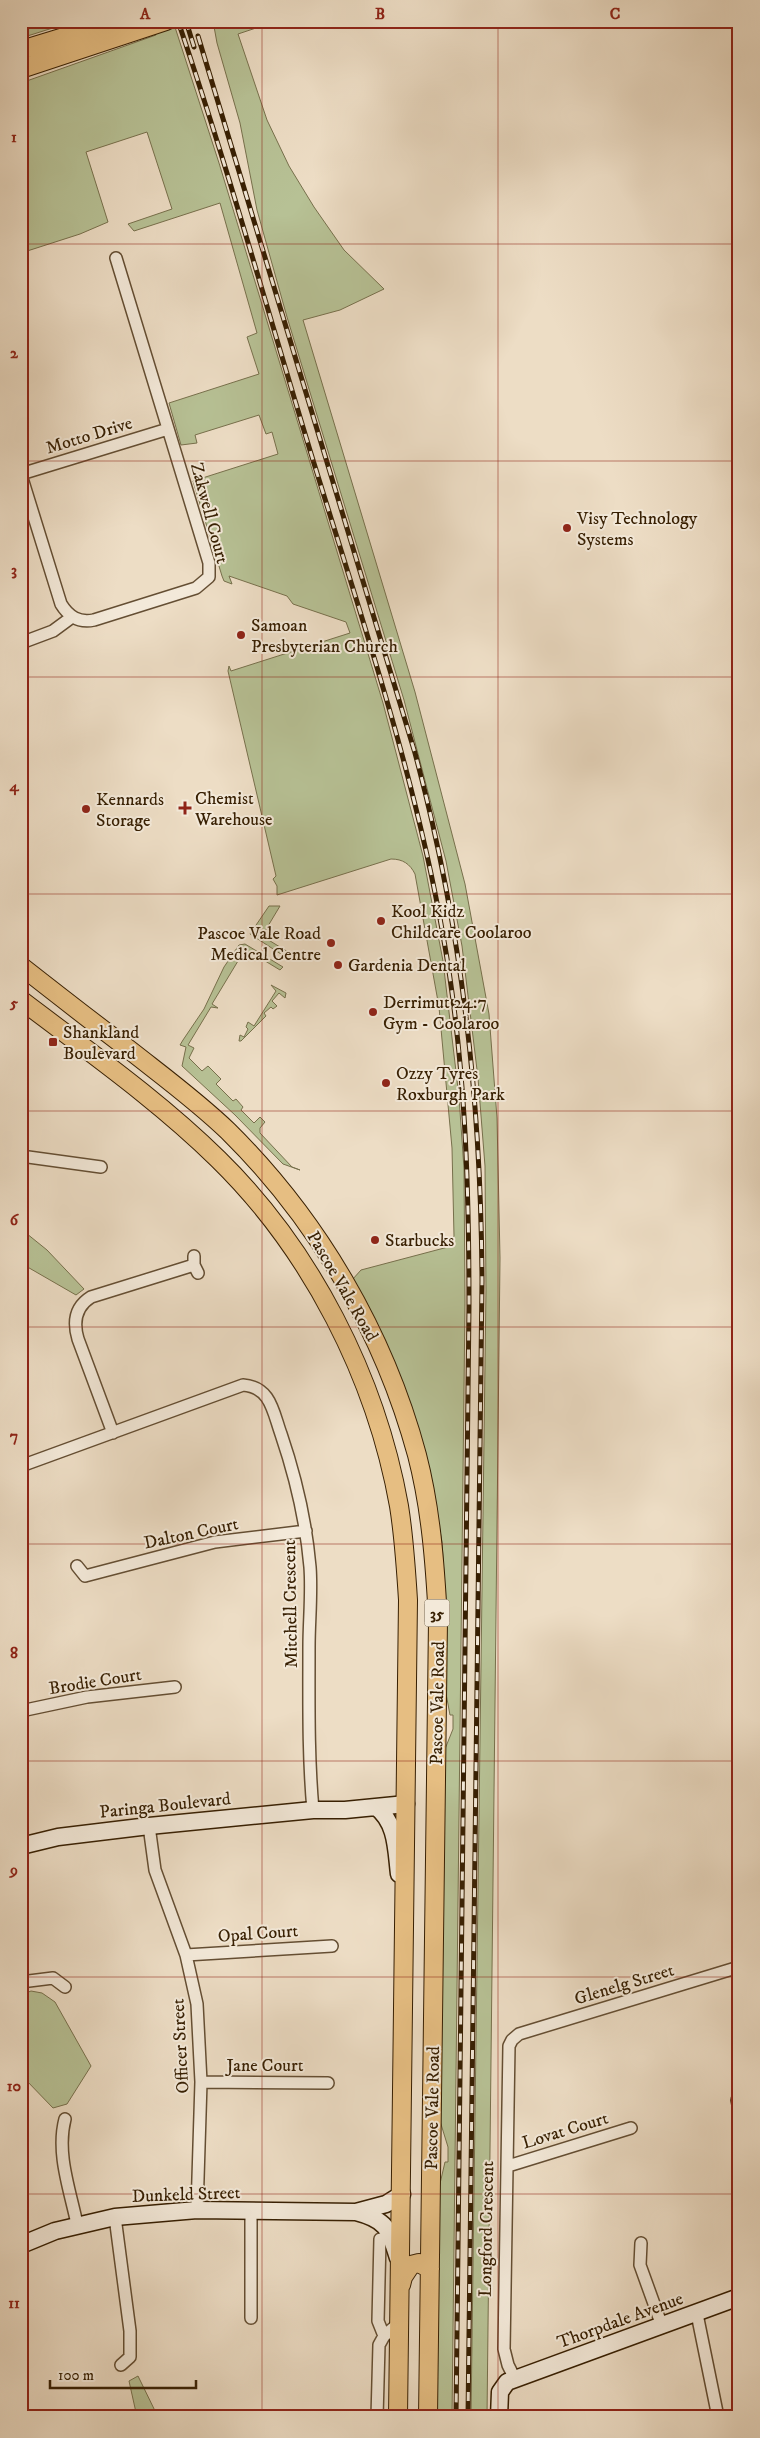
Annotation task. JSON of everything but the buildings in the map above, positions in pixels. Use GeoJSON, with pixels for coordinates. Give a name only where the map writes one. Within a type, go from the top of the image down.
{"type":"FeatureCollection","features":[{"type":"Feature","properties":{"kind":"main road"},"geometry":{"type":"LineString","coordinates":[[21,50],[116,21]]}},
{"type":"Feature","properties":{"kind":"main road"},"geometry":{"type":"LineString","coordinates":[[21,69],[160,23]]}},
{"type":"Feature","properties":{"kind":"main road","name":"Pascoe Vale Road"},"geometry":{"type":"LineString","coordinates":[[21,966],[144,1061],[228,1131],[277,1184],[308,1224],[356,1301],[391,1378],[417,1455],[431,1528],[438,1620],[428,2417]]}},
{"type":"Feature","properties":{"kind":"main road","name":"Pascoe Vale Road"},"geometry":{"type":"LineString","coordinates":[[21,1000],[185,1128],[219,1160],[272,1221],[320,1292],[362,1380],[389,1462],[402,1532],[408,1608],[398,2417]]}},
{"type":"Feature","properties":{"kind":"main road"},"geometry":{"type":"LineString","coordinates":[[128,1082],[144,1061]]}},
{"type":"Feature","properties":{"kind":"main road"},"geometry":{"type":"LineString","coordinates":[[406,1800],[435,1798]]}},
{"type":"Feature","properties":{"kind":"main road"},"geometry":{"type":"LineString","coordinates":[[399,2293],[403,2277],[411,2264],[422,2264],[430,2269]]}},
{"type":"Feature","properties":{"kind":"street","name":"Zakwell Court"},"geometry":{"type":"LineString","coordinates":[[72,617],[86,621],[94,620],[196,588],[209,577],[209,563],[116,258]]}},
{"type":"Feature","properties":{"kind":"street","name":"Motto Drive"},"geometry":{"type":"LineString","coordinates":[[21,474],[168,428]]}},
{"type":"Feature","properties":{"kind":"street"},"geometry":{"type":"LineString","coordinates":[[21,474],[61,604],[72,617],[53,631],[21,643]]}},
{"type":"Feature","properties":{"kind":"street"},"geometry":{"type":"LineString","coordinates":[[21,1156],[102,1169]]}},
{"type":"Feature","properties":{"kind":"street"},"geometry":{"type":"LineString","coordinates":[[113,1432],[78,1339],[75,1328],[76,1315],[82,1305],[91,1297],[195,1265]]}},
{"type":"Feature","properties":{"kind":"street","name":"Mitchell Crescent"},"geometry":{"type":"LineString","coordinates":[[21,1466],[243,1385],[255,1386],[264,1393],[272,1407],[299,1491],[306,1531],[310,1570],[308,1748],[313,1810]]}},
{"type":"Feature","properties":{"kind":"street","name":"Dalton Court"},"geometry":{"type":"LineString","coordinates":[[77,1566],[83,1581],[215,1542],[306,1531]]}},
{"type":"Feature","properties":{"kind":"street","name":"Brodie Court"},"geometry":{"type":"LineString","coordinates":[[21,1711],[95,1696],[178,1687]]}},
{"type":"Feature","properties":{"kind":"street","name":"Paringa Boulevard"},"geometry":{"type":"LineString","coordinates":[[313,1810],[344,1800],[406,1800]]}},
{"type":"Feature","properties":{"kind":"street","name":"Paringa Boulevard"},"geometry":{"type":"LineString","coordinates":[[21,1846],[58,1837],[149,1826],[313,1810],[376,1807],[406,1800]]}},
{"type":"Feature","properties":{"kind":"street"},"geometry":{"type":"LineString","coordinates":[[376,1807],[388,1819],[394,1835],[400,1888],[405,1891]]}},
{"type":"Feature","properties":{"kind":"street","name":"Officer Street"},"geometry":{"type":"LineString","coordinates":[[149,1826],[155,1870],[186,1955],[197,2004],[201,2082],[197,2210]]}},
{"type":"Feature","properties":{"kind":"street","name":"Opal Court"},"geometry":{"type":"LineString","coordinates":[[186,1955],[332,1946]]}},
{"type":"Feature","properties":{"kind":"street","name":"Glenelg Street"},"geometry":{"type":"LineString","coordinates":[[519,2034],[739,1968]]}},
{"type":"Feature","properties":{"kind":"street"},"geometry":{"type":"LineString","coordinates":[[21,1982],[53,1978],[65,1987]]}},
{"type":"Feature","properties":{"kind":"street","name":"Longford Crescent"},"geometry":{"type":"LineString","coordinates":[[515,2379],[508,2365],[504,2349],[509,2046],[519,2034]]}},
{"type":"Feature","properties":{"kind":"street","name":"Jane Court"},"geometry":{"type":"LineString","coordinates":[[201,2082],[328,2083]]}},
{"type":"Feature","properties":{"kind":"street"},"geometry":{"type":"LineString","coordinates":[[739,2100],[737,2100],[739,2109]]}},
{"type":"Feature","properties":{"kind":"street"},"geometry":{"type":"LineString","coordinates":[[65,2119],[61,2133],[62,2153],[77,2224]]}},
{"type":"Feature","properties":{"kind":"street","name":"Lovat Court"},"geometry":{"type":"LineString","coordinates":[[508,2166],[631,2128]]}},
{"type":"Feature","properties":{"kind":"street","name":"Dunkeld Street"},"geometry":{"type":"LineString","coordinates":[[356,2212],[386,2204],[402,2194]]}},
{"type":"Feature","properties":{"kind":"street","name":"Dunkeld Street"},"geometry":{"type":"LineString","coordinates":[[21,2245],[77,2224],[115,2217],[197,2210],[356,2212],[372,2216],[385,2225],[400,2264]]}},
{"type":"Feature","properties":{"kind":"street"},"geometry":{"type":"LineString","coordinates":[[251,2212],[251,2318]]}},
{"type":"Feature","properties":{"kind":"street"},"geometry":{"type":"LineString","coordinates":[[115,2217],[130,2331],[130,2357],[121,2365]]}},
{"type":"Feature","properties":{"kind":"street"},"geometry":{"type":"LineString","coordinates":[[380,2239],[378,2321],[384,2336]]}},
{"type":"Feature","properties":{"kind":"street"},"geometry":{"type":"LineString","coordinates":[[641,2243],[640,2265],[662,2326]]}},
{"type":"Feature","properties":{"kind":"street","name":"Thorpdale Avenue"},"geometry":{"type":"LineString","coordinates":[[515,2379],[697,2314],[739,2297]]}},
{"type":"Feature","properties":{"kind":"street"},"geometry":{"type":"LineString","coordinates":[[697,2314],[718,2417]]}},
{"type":"Feature","properties":{"kind":"street"},"geometry":{"type":"LineString","coordinates":[[377,2417],[378,2352],[384,2336],[399,2323]]}},
{"type":"Feature","properties":{"kind":"street"},"geometry":{"type":"LineString","coordinates":[[499,2417],[500,2392],[504,2384],[515,2379]]}},
{"type":"Feature","properties":{"kind":"green space"},"geometry":{"type":"Polygon","coordinates":[[[21,21],[75,21],[21,38],[21,21]]]}},
{"type":"Feature","properties":{"kind":"green space"},"geometry":{"type":"Polygon","coordinates":[[[152,21],[173,21],[219,163],[383,703],[423,856],[443,961],[459,1097],[464,1169],[465,1302],[452,2417],[436,2417],[439,2188],[445,2162],[448,2162],[448,2147],[440,2121],[443,1754],[453,1729],[453,1715],[450,1715],[445,1688],[445,1591],[442,1542],[433,1492],[391,1355],[352,1280],[361,1270],[448,1247],[454,1236],[452,1148],[439,1007],[415,874],[406,863],[391,859],[277,895],[277,886],[273,879],[276,876],[228,671],[229,666],[231,671],[350,633],[346,622],[293,604],[287,596],[229,576],[232,584],[224,581],[193,481],[278,454],[272,432],[266,434],[259,415],[195,435],[197,443],[181,445],[169,403],[259,374],[247,337],[257,333],[220,203],[134,231],[128,224],[172,209],[147,132],[86,152],[108,222],[80,234],[21,253],[21,83],[156,35],[152,21]]]}},
{"type":"Feature","properties":{"kind":"green space"},"geometry":{"type":"Polygon","coordinates":[[[213,21],[277,21],[238,34],[267,120],[289,166],[314,207],[344,250],[384,289],[340,310],[303,320],[415,692],[465,884],[489,1014],[497,1118],[500,1258],[487,2417],[471,2417],[486,1290],[485,1166],[478,1078],[462,946],[446,861],[404,700],[287,317],[257,210],[240,123],[217,43],[213,21]]]}},
{"type":"Feature","properties":{"kind":"green space"},"geometry":{"type":"Polygon","coordinates":[[[269,906],[280,906],[262,936],[293,955],[292,957],[286,953],[284,956],[250,934],[269,906]]]}},
{"type":"Feature","properties":{"kind":"green space"},"geometry":{"type":"Polygon","coordinates":[[[245,944],[283,967],[280,970],[252,953],[247,960],[241,956],[212,1004],[218,1008],[211,1007],[188,1045],[194,1048],[189,1058],[202,1071],[208,1066],[221,1079],[216,1084],[233,1101],[236,1099],[243,1107],[241,1110],[254,1123],[260,1117],[265,1122],[260,1128],[260,1133],[292,1167],[300,1170],[283,1164],[235,1115],[182,1066],[186,1047],[180,1045],[204,1009],[224,967],[239,945],[245,944]]]}},
{"type":"Feature","properties":{"kind":"green space"},"geometry":{"type":"Polygon","coordinates":[[[271,985],[286,993],[285,998],[279,993],[272,1001],[277,1006],[273,1009],[271,1007],[264,1013],[266,1016],[241,1041],[239,1041],[240,1035],[244,1037],[248,1029],[246,1027],[248,1022],[254,1026],[276,991],[271,985]]]}},
{"type":"Feature","properties":{"kind":"green space"},"geometry":{"type":"Polygon","coordinates":[[[21,1229],[47,1250],[84,1289],[76,1295],[24,1265],[21,1261],[21,1229]]]}},
{"type":"Feature","properties":{"kind":"green space"},"geometry":{"type":"Polygon","coordinates":[[[31,1991],[42,1993],[55,2002],[91,2066],[67,2104],[53,2108],[25,2079],[21,2062],[21,1995],[31,1991]]]}},
{"type":"Feature","properties":{"kind":"green space"},"geometry":{"type":"Polygon","coordinates":[[[138,2376],[158,2417],[137,2417],[129,2381],[138,2376]]]}},
{"type":"Feature","properties":{"kind":"railway"},"geometry":{"type":"LineString","coordinates":[[178,21],[229,180],[401,750],[431,873],[443,935],[456,1027],[467,1166],[469,1306],[456,2417]]}},
{"type":"Feature","properties":{"kind":"railway"},"geometry":{"type":"LineString","coordinates":[[186,21],[194,47]]}},
{"type":"Feature","properties":{"kind":"railway"},"geometry":{"type":"LineString","coordinates":[[198,36],[415,753],[445,884],[457,949],[466,1015],[478,1147],[482,1281],[468,2417]]}},
{"type":"Feature","properties":{"kind":"place","name":"Visy Technology Systems"},"geometry":{"type":"Point","coordinates":[567,528]}},
{"type":"Feature","properties":{"kind":"place","name":"Samoan Presbyterian Church"},"geometry":{"type":"Point","coordinates":[241,635]}},
{"type":"Feature","properties":{"kind":"place","name":"Chemist Warehouse"},"geometry":{"type":"Point","coordinates":[185,808]}},
{"type":"Feature","properties":{"kind":"place","name":"Kennards Storage"},"geometry":{"type":"Point","coordinates":[86,809]}},
{"type":"Feature","properties":{"kind":"place","name":"Kool Kidz Childcare Coolaroo"},"geometry":{"type":"Point","coordinates":[381,921]}},
{"type":"Feature","properties":{"kind":"place","name":"Pascoe Vale Road Medical Centre"},"geometry":{"type":"Point","coordinates":[331,943]}},
{"type":"Feature","properties":{"kind":"place","name":"Gardenia Dental"},"geometry":{"type":"Point","coordinates":[338,965]}},
{"type":"Feature","properties":{"kind":"place","name":"Derrimut 24:7 Gym - Coolaroo"},"geometry":{"type":"Point","coordinates":[373,1012]}},
{"type":"Feature","properties":{"kind":"place","name":"Shankland Boulevard"},"geometry":{"type":"Point","coordinates":[53,1042]}},
{"type":"Feature","properties":{"kind":"place","name":"Ozzy Tyres Roxburgh Park"},"geometry":{"type":"Point","coordinates":[386,1083]}},
{"type":"Feature","properties":{"kind":"place","name":"Starbucks"},"geometry":{"type":"Point","coordinates":[375,1240]}}]}
